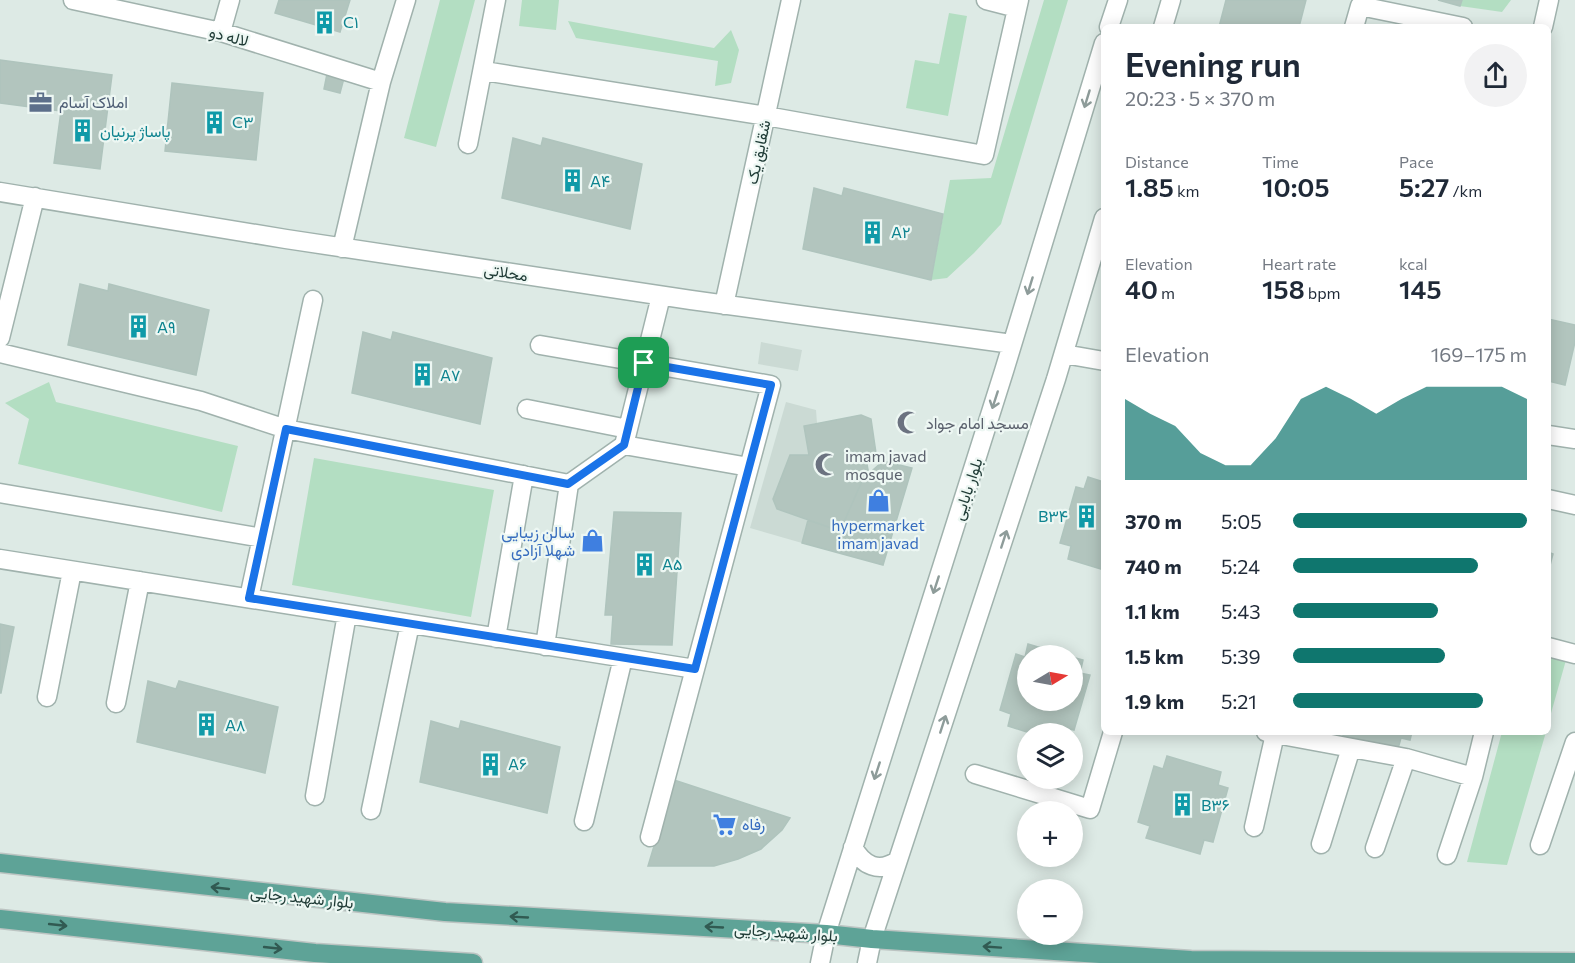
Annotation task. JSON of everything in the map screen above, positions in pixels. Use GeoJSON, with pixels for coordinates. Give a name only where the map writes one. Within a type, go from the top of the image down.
{"type":"FeatureCollection","features":[{"type":"Feature","properties":{"kind":"main road","name":"بلوار شهید رجایی"},"geometry":{"type":"LineString","coordinates":[[0,863],[444,912],[826,934],[1191,960],[1575,962]]}},
{"type":"Feature","properties":{"kind":"main road"},"geometry":{"type":"LineString","coordinates":[[0,919],[315,953],[473,963]]}},
{"type":"Feature","properties":{"kind":"street","name":"لاله دو"},"geometry":{"type":"LineString","coordinates":[[73,0],[222,32],[381,82]]}},
{"type":"Feature","properties":{"kind":"street"},"geometry":{"type":"LineString","coordinates":[[222,32],[230,0]]}},
{"type":"Feature","properties":{"kind":"street"},"geometry":{"type":"LineString","coordinates":[[342,248],[381,82],[406,0]]}},
{"type":"Feature","properties":{"kind":"street"},"geometry":{"type":"LineString","coordinates":[[468,144],[496,0]]}},
{"type":"Feature","properties":{"kind":"street","name":"شقایق یک"},"geometry":{"type":"LineString","coordinates":[[724,305],[791,0]]}},
{"type":"Feature","properties":{"kind":"street"},"geometry":{"type":"LineString","coordinates":[[483,71],[766,116],[984,155],[1018,4],[986,0]]}},
{"type":"Feature","properties":{"kind":"street"},"geometry":{"type":"LineString","coordinates":[[1110,24],[1118,0]]}},
{"type":"Feature","properties":{"kind":"street"},"geometry":{"type":"LineString","coordinates":[[1164,24],[1171,0]]}},
{"type":"Feature","properties":{"kind":"street"},"geometry":{"type":"LineString","coordinates":[[1543,24],[1549,0]]}},
{"type":"Feature","properties":{"kind":"street"},"geometry":{"type":"LineString","coordinates":[[1355,24],[1360,6],[1446,24]]}},
{"type":"Feature","properties":{"kind":"street","name":"بلوار بابایی"},"geometry":{"type":"LineString","coordinates":[[820,963],[826,934],[1101,53]]}},
{"type":"Feature","properties":{"kind":"street","name":"محلاتی"},"geometry":{"type":"LineString","coordinates":[[0,192],[342,248],[661,296],[1012,344]]}},
{"type":"Feature","properties":{"kind":"street"},"geometry":{"type":"LineString","coordinates":[[0,338],[35,197]]}},
{"type":"Feature","properties":{"kind":"street"},"geometry":{"type":"LineString","coordinates":[[867,963],[872,939],[897,861],[1064,354],[1101,228]]}},
{"type":"Feature","properties":{"kind":"street"},"geometry":{"type":"LineString","coordinates":[[545,646],[568,484],[626,437],[661,296]]}},
{"type":"Feature","properties":{"kind":"street"},"geometry":{"type":"LineString","coordinates":[[249,598],[313,300]]}},
{"type":"Feature","properties":{"kind":"street"},"geometry":{"type":"LineString","coordinates":[[540,345],[771,385],[650,837]]}},
{"type":"Feature","properties":{"kind":"street"},"geometry":{"type":"LineString","coordinates":[[0,353],[201,401],[286,429],[568,484]]}},
{"type":"Feature","properties":{"kind":"street"},"geometry":{"type":"LineString","coordinates":[[1064,354],[1101,360]]}},
{"type":"Feature","properties":{"kind":"street"},"geometry":{"type":"LineString","coordinates":[[527,409],[626,437],[749,467]]}},
{"type":"Feature","properties":{"kind":"street"},"geometry":{"type":"LineString","coordinates":[[1551,435],[1575,439]]}},
{"type":"Feature","properties":{"kind":"street"},"geometry":{"type":"LineString","coordinates":[[496,638],[524,475]]}},
{"type":"Feature","properties":{"kind":"street"},"geometry":{"type":"LineString","coordinates":[[0,493],[262,538]]}},
{"type":"Feature","properties":{"kind":"street"},"geometry":{"type":"LineString","coordinates":[[1551,500],[1575,505]]}},
{"type":"Feature","properties":{"kind":"street"},"geometry":{"type":"LineString","coordinates":[[0,559],[695,669]]}},
{"type":"Feature","properties":{"kind":"street"},"geometry":{"type":"LineString","coordinates":[[47,697],[72,570]]}},
{"type":"Feature","properties":{"kind":"street"},"geometry":{"type":"LineString","coordinates":[[116,703],[140,581]]}},
{"type":"Feature","properties":{"kind":"street"},"geometry":{"type":"LineString","coordinates":[[315,796],[347,614]]}},
{"type":"Feature","properties":{"kind":"street"},"geometry":{"type":"LineString","coordinates":[[371,810],[410,624]]}},
{"type":"Feature","properties":{"kind":"street"},"geometry":{"type":"LineString","coordinates":[[1551,647],[1575,654]]}},
{"type":"Feature","properties":{"kind":"street"},"geometry":{"type":"LineString","coordinates":[[584,821],[623,658]]}},
{"type":"Feature","properties":{"kind":"street"},"geometry":{"type":"LineString","coordinates":[[975,774],[1090,808],[1112,735]]}},
{"type":"Feature","properties":{"kind":"street"},"geometry":{"type":"LineString","coordinates":[[1254,827],[1271,735]]}},
{"type":"Feature","properties":{"kind":"street"},"geometry":{"type":"LineString","coordinates":[[1282,735],[1406,758],[1473,777]]}},
{"type":"Feature","properties":{"kind":"street"},"geometry":{"type":"LineString","coordinates":[[1447,855],[1473,777],[1483,735]]}},
{"type":"Feature","properties":{"kind":"street"},"geometry":{"type":"LineString","coordinates":[[1539,845],[1575,742]]}},
{"type":"Feature","properties":{"kind":"street"},"geometry":{"type":"LineString","coordinates":[[1321,844],[1351,748]]}},
{"type":"Feature","properties":{"kind":"street"},"geometry":{"type":"LineString","coordinates":[[1376,848],[1406,758]]}},
{"type":"Feature","properties":{"kind":"street"},"geometry":{"type":"LineString","coordinates":[[853,847],[863,862],[872,867],[883,868],[897,861]]}},
{"type":"Feature","properties":{"kind":"shaded area"},"geometry":{"type":"Polygon","coordinates":[[[761,342],[802,350],[798,371],[758,364],[761,342]]]}},
{"type":"Feature","properties":{"kind":"shaded area"},"geometry":{"type":"Polygon","coordinates":[[[786,402],[816,410],[817,423],[805,426],[809,455],[790,455],[777,509],[808,520],[802,543],[750,528],[786,402]]]}},
{"type":"Feature","properties":{"kind":"green space"},"geometry":{"type":"Polygon","coordinates":[[[440,0],[475,0],[436,147],[404,138],[440,0]]]}},
{"type":"Feature","properties":{"kind":"green space"},"geometry":{"type":"Polygon","coordinates":[[[522,0],[559,0],[556,30],[519,26],[522,0]]]}},
{"type":"Feature","properties":{"kind":"green space"},"geometry":{"type":"Polygon","coordinates":[[[1044,0],[1068,0],[1001,224],[947,278],[931,280],[950,180],[991,178],[1044,0]]]}},
{"type":"Feature","properties":{"kind":"green space"},"geometry":{"type":"Polygon","coordinates":[[[1462,0],[1511,0],[1502,12],[1460,6],[1462,0]]]}},
{"type":"Feature","properties":{"kind":"green space"},"geometry":{"type":"Polygon","coordinates":[[[949,13],[967,16],[948,116],[906,108],[915,60],[939,64],[949,13]]]}},
{"type":"Feature","properties":{"kind":"green space"},"geometry":{"type":"Polygon","coordinates":[[[568,21],[714,48],[731,30],[739,50],[731,83],[715,86],[718,61],[576,38],[568,21]]]}},
{"type":"Feature","properties":{"kind":"green space"},"geometry":{"type":"Polygon","coordinates":[[[49,382],[56,402],[238,446],[222,512],[18,464],[29,419],[5,403],[49,382]]]}},
{"type":"Feature","properties":{"kind":"green space"},"geometry":{"type":"Polygon","coordinates":[[[314,458],[494,490],[471,617],[292,585],[314,458]]]}},
{"type":"Feature","properties":{"kind":"green space"},"geometry":{"type":"Polygon","coordinates":[[[1551,658],[1566,660],[1551,713],[1551,658]]]}},
{"type":"Feature","properties":{"kind":"green space"},"geometry":{"type":"Polygon","coordinates":[[[1501,735],[1545,735],[1507,865],[1467,862],[1501,735]]]}},
{"type":"Feature","properties":{"kind":"building","name":"C۱"},"geometry":{"type":"Polygon","coordinates":[[[279,0],[350,0],[340,32],[275,13],[279,0]]]}},
{"type":"Feature","properties":{"kind":"building"},"geometry":{"type":"Polygon","coordinates":[[[1226,0],[1306,0],[1300,24],[1220,24],[1226,0]]]}},
{"type":"Feature","properties":{"kind":"building"},"geometry":{"type":"Polygon","coordinates":[[[1438,0],[1462,0],[1460,6],[1438,0]]]}},
{"type":"Feature","properties":{"kind":"building","name":"پاساژ پرنیان"},"geometry":{"type":"Polygon","coordinates":[[[0,60],[112,75],[100,169],[54,163],[61,111],[0,103],[0,60]]]}},
{"type":"Feature","properties":{"kind":"building"},"geometry":{"type":"Polygon","coordinates":[[[327,74],[344,78],[340,93],[324,89],[327,74]]]}},
{"type":"Feature","properties":{"kind":"building","name":"C۳"},"geometry":{"type":"Polygon","coordinates":[[[172,83],[263,93],[256,160],[165,151],[172,83]]]}},
{"type":"Feature","properties":{"kind":"building","name":"A۴"},"geometry":{"type":"Polygon","coordinates":[[[513,138],[541,146],[543,138],[642,164],[630,229],[502,198],[513,138]]]}},
{"type":"Feature","properties":{"kind":"building","name":"A۲"},"geometry":{"type":"Polygon","coordinates":[[[814,188],[842,196],[844,188],[943,214],[931,280],[803,249],[814,188]]]}},
{"type":"Feature","properties":{"kind":"building","name":"A۹"},"geometry":{"type":"Polygon","coordinates":[[[80,284],[108,291],[109,284],[209,310],[196,375],[68,345],[80,284]]]}},
{"type":"Feature","properties":{"kind":"building"},"geometry":{"type":"Polygon","coordinates":[[[1551,320],[1575,325],[1575,342],[1565,385],[1551,382],[1551,320]]]}},
{"type":"Feature","properties":{"kind":"building","name":"A۷"},"geometry":{"type":"Polygon","coordinates":[[[363,332],[391,340],[393,332],[492,358],[480,424],[352,393],[363,332]]]}},
{"type":"Feature","properties":{"kind":"building","name":"imam javad mosque"},"geometry":{"type":"Polygon","coordinates":[[[861,415],[871,419],[876,453],[865,454],[869,475],[863,479],[840,531],[777,509],[773,499],[790,455],[809,455],[804,426],[861,415]]]}},
{"type":"Feature","properties":{"kind":"building","name":"hypermarket imam javad"},"geometry":{"type":"Polygon","coordinates":[[[883,461],[912,468],[883,565],[802,543],[808,520],[840,531],[863,479],[883,461]]]}},
{"type":"Feature","properties":{"kind":"building","name":"B۳۴"},"geometry":{"type":"Polygon","coordinates":[[[1088,477],[1101,481],[1101,569],[1068,559],[1071,546],[1060,543],[1076,487],[1084,489],[1088,477]]]}},
{"type":"Feature","properties":{"kind":"building","name":"A۵"},"geometry":{"type":"Polygon","coordinates":[[[614,512],[681,513],[672,645],[611,644],[613,615],[605,615],[614,512]]]}},
{"type":"Feature","properties":{"kind":"building"},"geometry":{"type":"Polygon","coordinates":[[[0,624],[14,627],[1,693],[0,693],[0,624]]]}},
{"type":"Feature","properties":{"kind":"building"},"geometry":{"type":"Polygon","coordinates":[[[1016,654],[1017,711],[1080,711],[1076,723],[1017,723],[1017,729],[1008,726],[1011,714],[1000,710],[1016,654]]]}},
{"type":"Feature","properties":{"kind":"building"},"geometry":{"type":"Polygon","coordinates":[[[1083,674],[1090,675],[1083,699],[1083,674]]]}},
{"type":"Feature","properties":{"kind":"building","name":"A۸"},"geometry":{"type":"Polygon","coordinates":[[[148,681],[176,689],[179,681],[278,707],[265,773],[137,742],[148,681]]]}},
{"type":"Feature","properties":{"kind":"building","name":"A۶"},"geometry":{"type":"Polygon","coordinates":[[[431,721],[459,729],[461,721],[560,747],[547,813],[420,782],[431,721]]]}},
{"type":"Feature","properties":{"kind":"building"},"geometry":{"type":"Polygon","coordinates":[[[1411,735],[1410,740],[1401,738],[1397,752],[1343,736],[1411,735]]]}},
{"type":"Feature","properties":{"kind":"building","name":"B۳۶"},"geometry":{"type":"Polygon","coordinates":[[[1167,756],[1221,772],[1218,785],[1228,788],[1213,842],[1204,840],[1200,854],[1146,838],[1150,826],[1138,822],[1154,766],[1163,769],[1167,756]]]}},
{"type":"Feature","properties":{"kind":"building","name":"رفاه"},"geometry":{"type":"Polygon","coordinates":[[[674,780],[790,818],[782,830],[761,849],[738,859],[714,866],[648,866],[674,780]]]}},
{"type":"Feature","properties":{"kind":"place","name":"C۱"},"geometry":{"type":"Point","coordinates":[325,22]}},
{"type":"Feature","properties":{"kind":"place","name":"املاک آسام"},"geometry":{"type":"Point","coordinates":[41,102]}},
{"type":"Feature","properties":{"kind":"place","name":"C۳"},"geometry":{"type":"Point","coordinates":[214,122]}},
{"type":"Feature","properties":{"kind":"place","name":"پاساژ پرنیان"},"geometry":{"type":"Point","coordinates":[82,131]}},
{"type":"Feature","properties":{"kind":"place","name":"A۴"},"geometry":{"type":"Point","coordinates":[572,181]}},
{"type":"Feature","properties":{"kind":"place","name":"A۲"},"geometry":{"type":"Point","coordinates":[873,232]}},
{"type":"Feature","properties":{"kind":"place","name":"A۹"},"geometry":{"type":"Point","coordinates":[139,327]}},
{"type":"Feature","properties":{"kind":"place","name":"A۷"},"geometry":{"type":"Point","coordinates":[422,375]}},
{"type":"Feature","properties":{"kind":"place","name":"مسجد امام جواد"},"geometry":{"type":"Point","coordinates":[908,423]}},
{"type":"Feature","properties":{"kind":"place","name":"imam javad mosque"},"geometry":{"type":"Point","coordinates":[827,465]}},
{"type":"Feature","properties":{"kind":"place","name":"hypermarket imam javad"},"geometry":{"type":"Point","coordinates":[878,500]}},
{"type":"Feature","properties":{"kind":"place","name":"B۳۴"},"geometry":{"type":"Point","coordinates":[1086,516]}},
{"type":"Feature","properties":{"kind":"place","name":"سالن زیبایی شهلا آزادی"},"geometry":{"type":"Point","coordinates":[593,541]}},
{"type":"Feature","properties":{"kind":"place","name":"A۵"},"geometry":{"type":"Point","coordinates":[644,564]}},
{"type":"Feature","properties":{"kind":"place","name":"A۸"},"geometry":{"type":"Point","coordinates":[207,725]}},
{"type":"Feature","properties":{"kind":"place","name":"A۶"},"geometry":{"type":"Point","coordinates":[490,764]}},
{"type":"Feature","properties":{"kind":"place","name":"B۳۶"},"geometry":{"type":"Point","coordinates":[1183,805]}},
{"type":"Feature","properties":{"kind":"place","name":"رفاه"},"geometry":{"type":"Point","coordinates":[724,824]}},
{"type":"Feature","properties":{"kind":"route"},"geometry":{"type":"LineString","coordinates":[[644,363],[771,385],[695,669],[249,598],[286,429],[568,484],[624,445],[644,363]]}}]}
